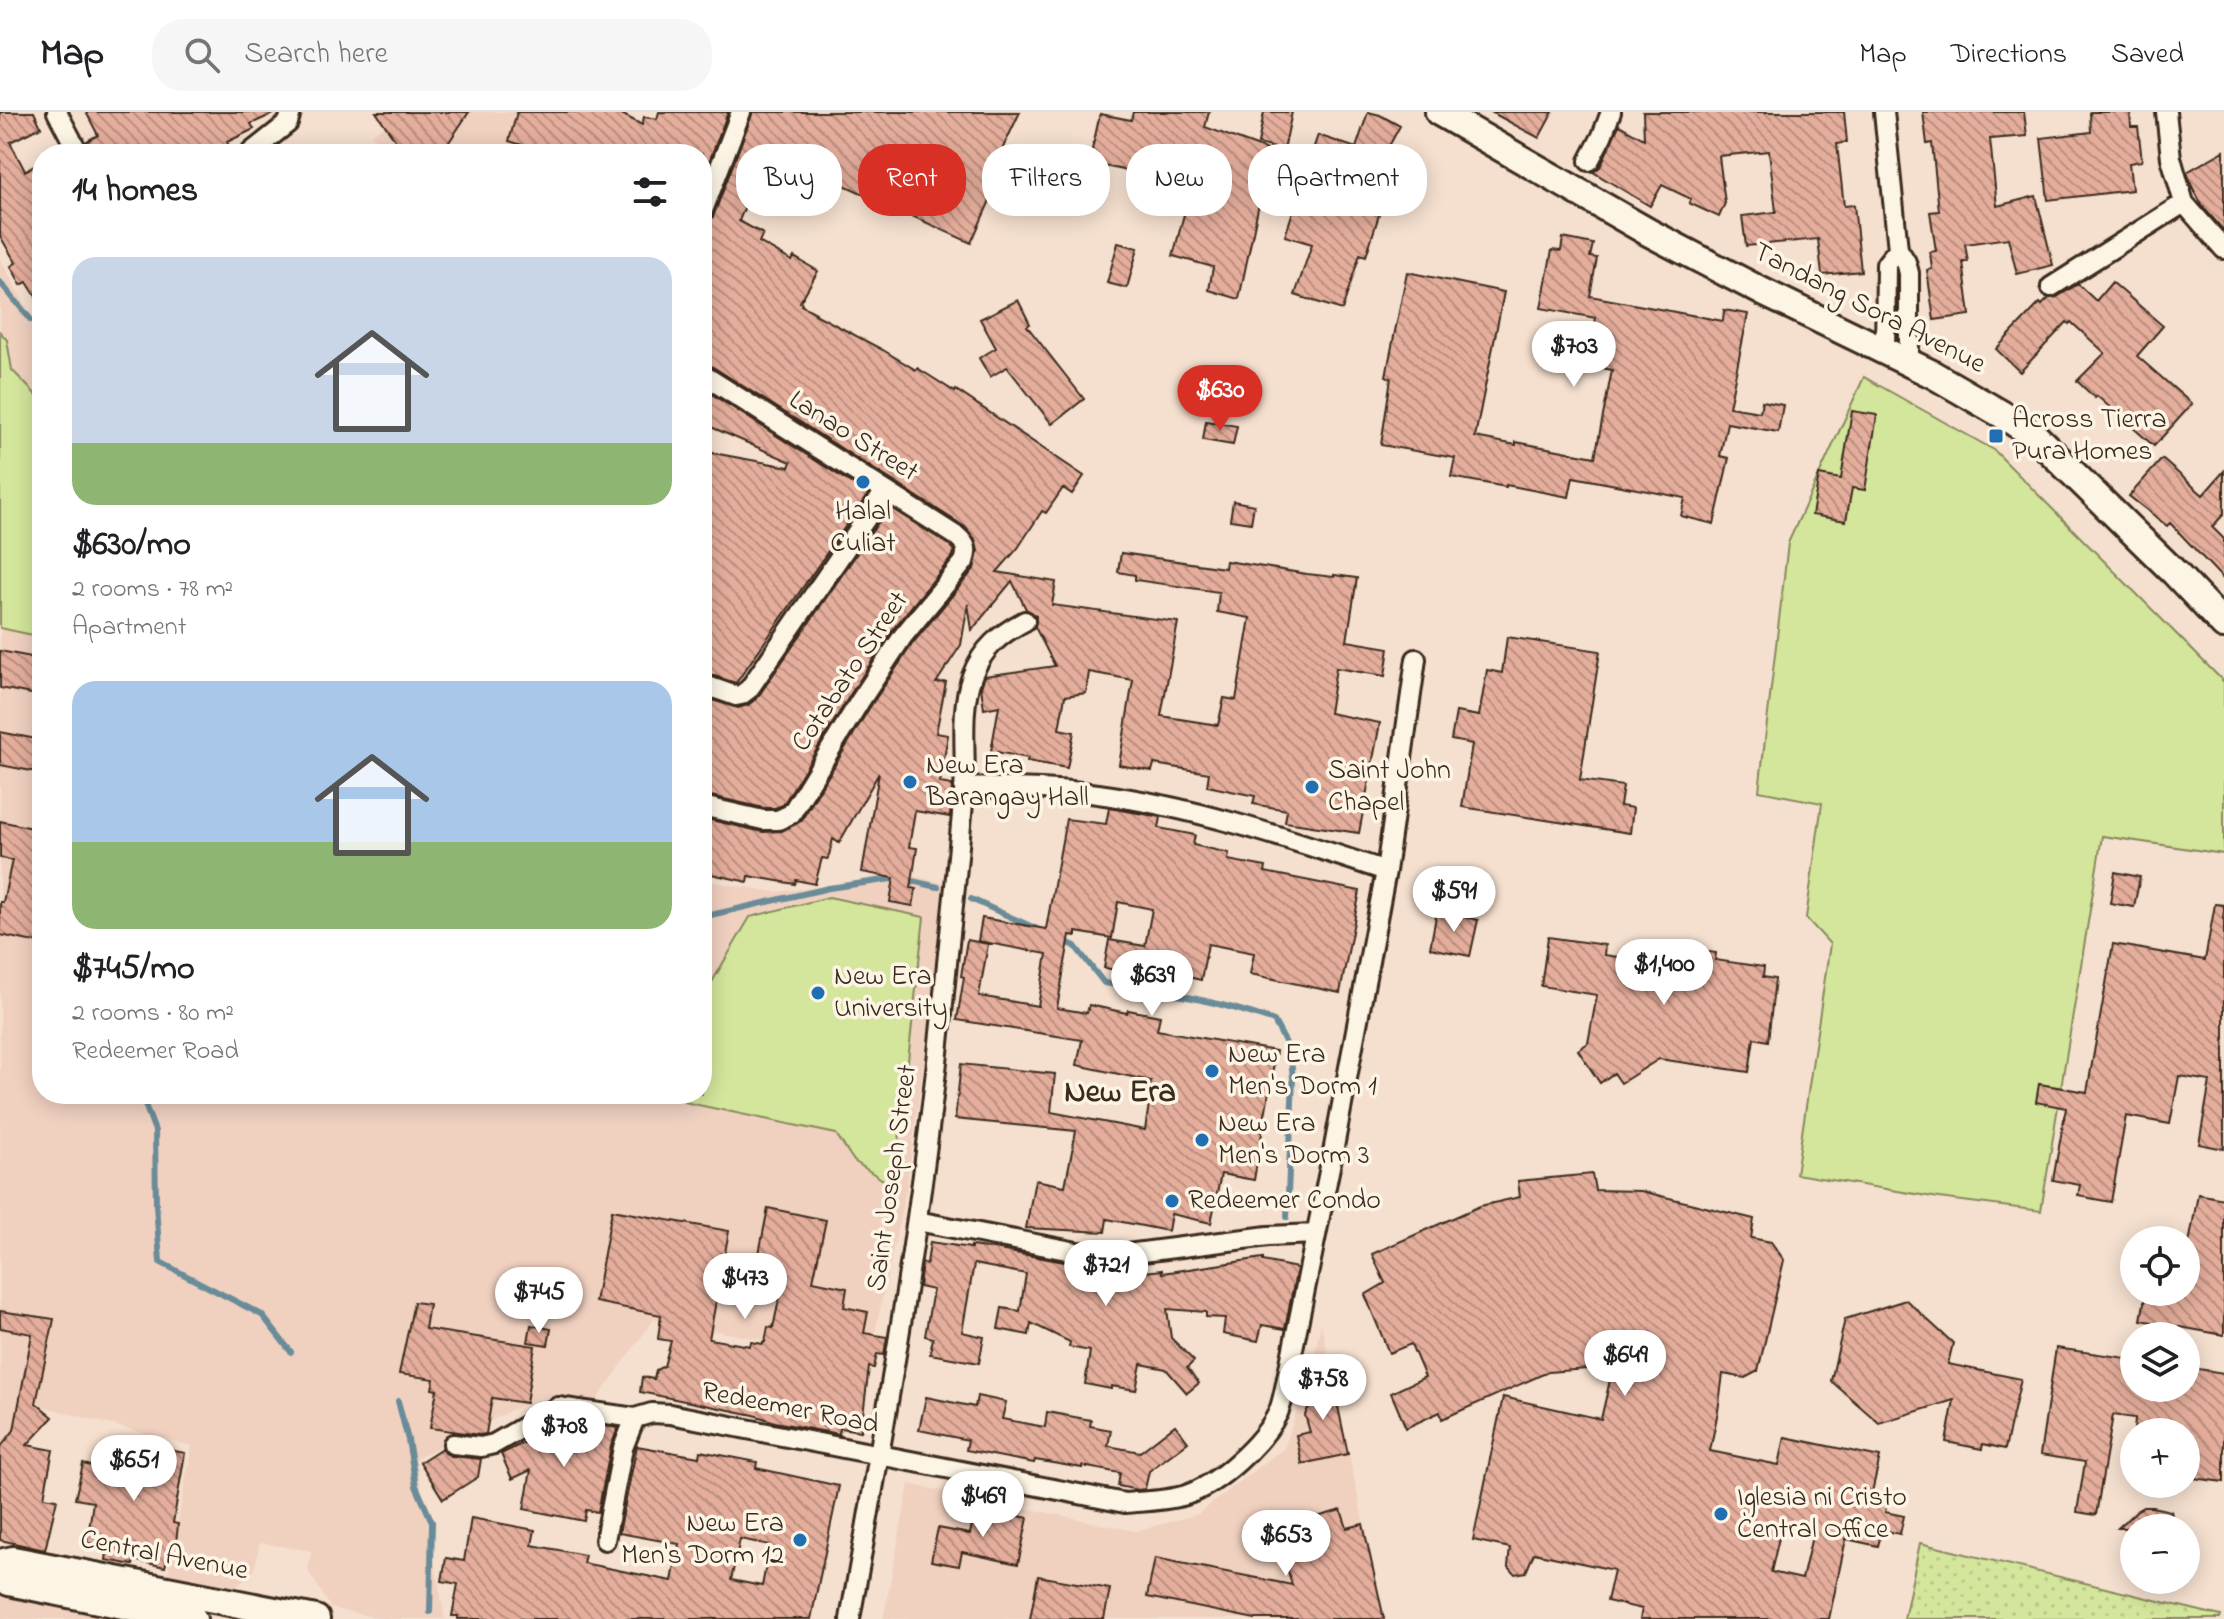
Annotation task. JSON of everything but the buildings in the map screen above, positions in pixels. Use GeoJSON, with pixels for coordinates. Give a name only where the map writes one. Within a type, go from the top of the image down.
{"type":"FeatureCollection","features":[{"type":"Feature","properties":{"kind":"main road","name":"Tandang Sora Avenue"},"geometry":{"type":"LineString","coordinates":[[1439,112],[1648,232],[1932,374],[2003,415],[2036,437],[2224,625]]}},
{"type":"Feature","properties":{"kind":"main road","name":"Central Avenue"},"geometry":{"type":"LineString","coordinates":[[0,1563],[13,1560],[316,1619]]}},
{"type":"Feature","properties":{"kind":"main road","name":"Central Avenue"},"geometry":{"type":"LineString","coordinates":[[0,1574],[9,1582],[193,1619]]}},
{"type":"Feature","properties":{"kind":"street"},"geometry":{"type":"LineString","coordinates":[[57,112],[74,144]]}},
{"type":"Feature","properties":{"kind":"street"},"geometry":{"type":"LineString","coordinates":[[262,144],[288,123],[291,112]]}},
{"type":"Feature","properties":{"kind":"street"},"geometry":{"type":"LineString","coordinates":[[712,187],[741,112]]}},
{"type":"Feature","properties":{"kind":"street"},"geometry":{"type":"LineString","coordinates":[[1589,161],[1611,112]]}},
{"type":"Feature","properties":{"kind":"street"},"geometry":{"type":"LineString","coordinates":[[1884,112],[1898,249],[1909,273],[1897,358]]}},
{"type":"Feature","properties":{"kind":"street"},"geometry":{"type":"LineString","coordinates":[[2166,112],[2171,158],[2184,203],[2224,249]]}},
{"type":"Feature","properties":{"kind":"street"},"geometry":{"type":"LineString","coordinates":[[2051,287],[2184,203]]}},
{"type":"Feature","properties":{"kind":"street"},"geometry":{"type":"LineString","coordinates":[[1897,358],[1886,264],[1898,249]]}},
{"type":"Feature","properties":{"kind":"street","name":"Lanao Street"},"geometry":{"type":"LineString","coordinates":[[712,380],[958,537],[966,544],[967,552]]}},
{"type":"Feature","properties":{"kind":"street"},"geometry":{"type":"LineString","coordinates":[[712,688],[736,696],[749,689],[885,491]]}},
{"type":"Feature","properties":{"kind":"street","name":"Cotabato Street"},"geometry":{"type":"LineString","coordinates":[[712,808],[763,820],[778,820],[791,814],[881,668],[903,636],[964,562],[967,552]]}},
{"type":"Feature","properties":{"kind":"street","name":"Saint Joseph Street"},"geometry":{"type":"LineString","coordinates":[[850,1619],[917,1221],[936,1071],[964,787],[966,706],[972,675],[984,652],[998,636],[1025,621]]}},
{"type":"Feature","properties":{"kind":"street","name":"Redeemer Road"},"geometry":{"type":"LineString","coordinates":[[453,1444],[481,1447],[494,1444],[558,1407],[635,1418],[652,1413],[670,1414],[1125,1503],[1159,1501],[1189,1494],[1218,1477],[1261,1439],[1279,1411],[1286,1383],[1386,871],[1416,659]]}},
{"type":"Feature","properties":{"kind":"street"},"geometry":{"type":"LineString","coordinates":[[964,787],[1050,789],[1144,802],[1218,819],[1386,871]]}},
{"type":"Feature","properties":{"kind":"street"},"geometry":{"type":"LineString","coordinates":[[917,1221],[1077,1252],[1127,1254],[1268,1236],[1316,1234]]}},
{"type":"Feature","properties":{"kind":"street"},"geometry":{"type":"LineString","coordinates":[[605,1540],[623,1448],[635,1418]]}},
{"type":"Feature","properties":{"kind":"shaded area"},"geometry":{"type":"Polygon","coordinates":[[[404,112],[564,112],[558,144],[378,144],[371,135],[404,112]]]}},
{"type":"Feature","properties":{"kind":"shaded area","name":"New Era University"},"geometry":{"type":"Polygon","coordinates":[[[0,258],[32,318],[32,1104],[712,1104],[712,882],[775,892],[900,873],[948,884],[907,1186],[869,1360],[654,1319],[594,1404],[539,1396],[416,1459],[445,1619],[382,1619],[331,1608],[308,1571],[311,1551],[260,1543],[254,1571],[234,1588],[167,1578],[192,1446],[37,1405],[0,1446],[0,258]]]}},
{"type":"Feature","properties":{"kind":"shaded area"},"geometry":{"type":"Polygon","coordinates":[[[1321,1323],[1384,1619],[883,1619],[909,1484],[1136,1531],[1198,1514],[1284,1448],[1311,1371],[1321,1323]]]}},
{"type":"Feature","properties":{"kind":"shaded area"},"geometry":{"type":"Polygon","coordinates":[[[0,1595],[116,1619],[0,1619],[0,1595]]]}},
{"type":"Feature","properties":{"kind":"green space"},"geometry":{"type":"Polygon","coordinates":[[[0,332],[7,340],[12,370],[32,391],[32,635],[0,628],[0,332]]]}},
{"type":"Feature","properties":{"kind":"green space"},"geometry":{"type":"Polygon","coordinates":[[[1864,377],[1994,450],[2224,682],[2224,854],[2102,836],[2041,1211],[1796,1174],[1830,944],[1806,918],[1822,803],[1759,791],[1788,543],[1864,377]]]}},
{"type":"Feature","properties":{"kind":"green space"},"geometry":{"type":"Polygon","coordinates":[[[829,897],[924,917],[894,1187],[854,1161],[836,1134],[694,1104],[712,1104],[712,982],[750,917],[829,897]]]}},
{"type":"Feature","properties":{"kind":"green space"},"geometry":{"type":"Polygon","coordinates":[[[1920,1543],[2120,1592],[2120,1594],[2221,1616],[2220,1619],[1904,1619],[1920,1543]]]}},
{"type":"Feature","properties":{"kind":"waterway"},"geometry":{"type":"LineString","coordinates":[[0,282],[31,320]]}},
{"type":"Feature","properties":{"kind":"waterway"},"geometry":{"type":"LineString","coordinates":[[712,915],[829,888],[899,878],[938,887]]}},
{"type":"Feature","properties":{"kind":"waterway"},"geometry":{"type":"LineString","coordinates":[[971,899],[1037,929]]}},
{"type":"Feature","properties":{"kind":"waterway"},"geometry":{"type":"LineString","coordinates":[[1062,940],[1075,946],[1104,983],[1190,998],[1274,1021],[1290,1051],[1293,1078],[1287,1217]]}},
{"type":"Feature","properties":{"kind":"waterway"},"geometry":{"type":"LineString","coordinates":[[145,1104],[155,1131],[160,1262],[262,1315],[291,1352]]}},
{"type":"Feature","properties":{"kind":"waterway"},"geometry":{"type":"LineString","coordinates":[[398,1401],[416,1486],[432,1522],[430,1612]]}},
{"type":"Feature","properties":{"kind":"place","name":"Across Tierra Pura Homes"},"geometry":{"type":"Point","coordinates":[1996,436]}},
{"type":"Feature","properties":{"kind":"place","name":"Halal Culiat"},"geometry":{"type":"Point","coordinates":[863,482]}},
{"type":"Feature","properties":{"kind":"place","name":"New Era Barangay Hall"},"geometry":{"type":"Point","coordinates":[910,782]}},
{"type":"Feature","properties":{"kind":"place","name":"Saint John Chapel"},"geometry":{"type":"Point","coordinates":[1312,787]}},
{"type":"Feature","properties":{"kind":"place","name":"New Era University"},"geometry":{"type":"Point","coordinates":[818,993]}},
{"type":"Feature","properties":{"kind":"place","name":"New Era Men's Dorm 1"},"geometry":{"type":"Point","coordinates":[1212,1071]}},
{"type":"Feature","properties":{"kind":"place","name":"New Era Men's Dorm 3"},"geometry":{"type":"Point","coordinates":[1202,1140]}},
{"type":"Feature","properties":{"kind":"place","name":"Redeemer Condo"},"geometry":{"type":"Point","coordinates":[1172,1201]}},
{"type":"Feature","properties":{"kind":"place","name":"Iglesia ni Cristo Central Office"},"geometry":{"type":"Point","coordinates":[1721,1514]}},
{"type":"Feature","properties":{"kind":"place","name":"New Era Men's Dorm 12"},"geometry":{"type":"Point","coordinates":[800,1540]}},
{"type":"Feature","properties":{"kind":"district","name":"New Era"},"geometry":{"type":"Point","coordinates":[1120,1093]}}]}
